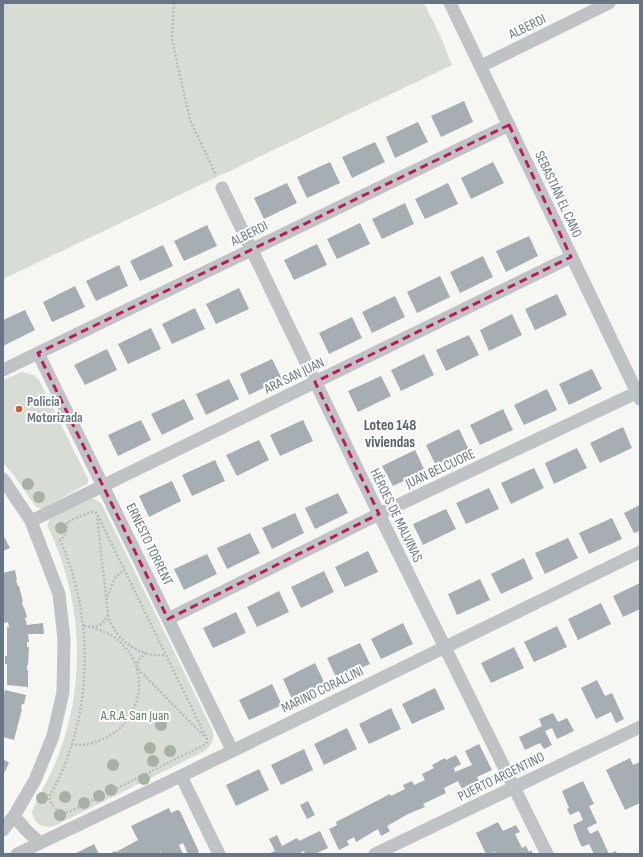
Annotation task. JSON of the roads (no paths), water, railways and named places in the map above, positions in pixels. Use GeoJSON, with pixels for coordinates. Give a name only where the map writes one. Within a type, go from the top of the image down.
{"type":"FeatureCollection","features":[{"type":"Feature","properties":{"kind":"street","name":"SEBASTIÁN EL CANO"},"geometry":{"type":"LineString","coordinates":[[450,3],[571,257],[639,394]]}},
{"type":"Feature","properties":{"kind":"street","name":"ALBERDI"},"geometry":{"type":"LineString","coordinates":[[481,66],[609,3]]}},
{"type":"Feature","properties":{"kind":"street","name":"ALBERDI"},"geometry":{"type":"LineString","coordinates":[[3,370],[509,125]]}},
{"type":"Feature","properties":{"kind":"street","name":"HÉROES DE MALVINAS"},"geometry":{"type":"LineString","coordinates":[[222,188],[379,514],[547,854]]}},
{"type":"Feature","properties":{"kind":"street","name":"ARA SAN JUAN"},"geometry":{"type":"LineString","coordinates":[[31,521],[571,257]]}},
{"type":"Feature","properties":{"kind":"street","name":"ERNESTO TORRENT"},"geometry":{"type":"LineString","coordinates":[[38,353],[232,750]]}},
{"type":"Feature","properties":{"kind":"street","name":"JUAN BELCUORE"},"geometry":{"type":"LineString","coordinates":[[168,619],[379,514],[639,394]]}},
{"type":"Feature","properties":{"kind":"street"},"geometry":{"type":"LineString","coordinates":[[3,478],[31,521],[59,594],[64,639],[63,692],[52,736],[36,780],[14,816],[3,830]]}},
{"type":"Feature","properties":{"kind":"street","name":"MARINO CORALLINI"},"geometry":{"type":"LineString","coordinates":[[17,854],[181,776],[640,552]]}},
{"type":"Feature","properties":{"kind":"street","name":"PUERTO ARGENTINO"},"geometry":{"type":"LineString","coordinates":[[375,854],[640,727]]}},
{"type":"Feature","properties":{"kind":"street"},"geometry":{"type":"LineString","coordinates":[[181,776],[219,854]]}},
{"type":"Feature","properties":{"kind":"street"},"geometry":{"type":"LineString","coordinates":[[14,816],[40,843]]}},
{"type":"Feature","properties":{"kind":"place","name":"Policía Motorizada"},"geometry":{"type":"Point","coordinates":[19,409]}},
{"type":"Feature","properties":{"kind":"district","name":"Loteo 148 viviendas"},"geometry":{"type":"Point","coordinates":[390,434]}},
{"type":"Feature","properties":{"kind":"park label","name":"A.R.A. San Juan"},"geometry":{"type":"Point","coordinates":[135,715]}}]}
